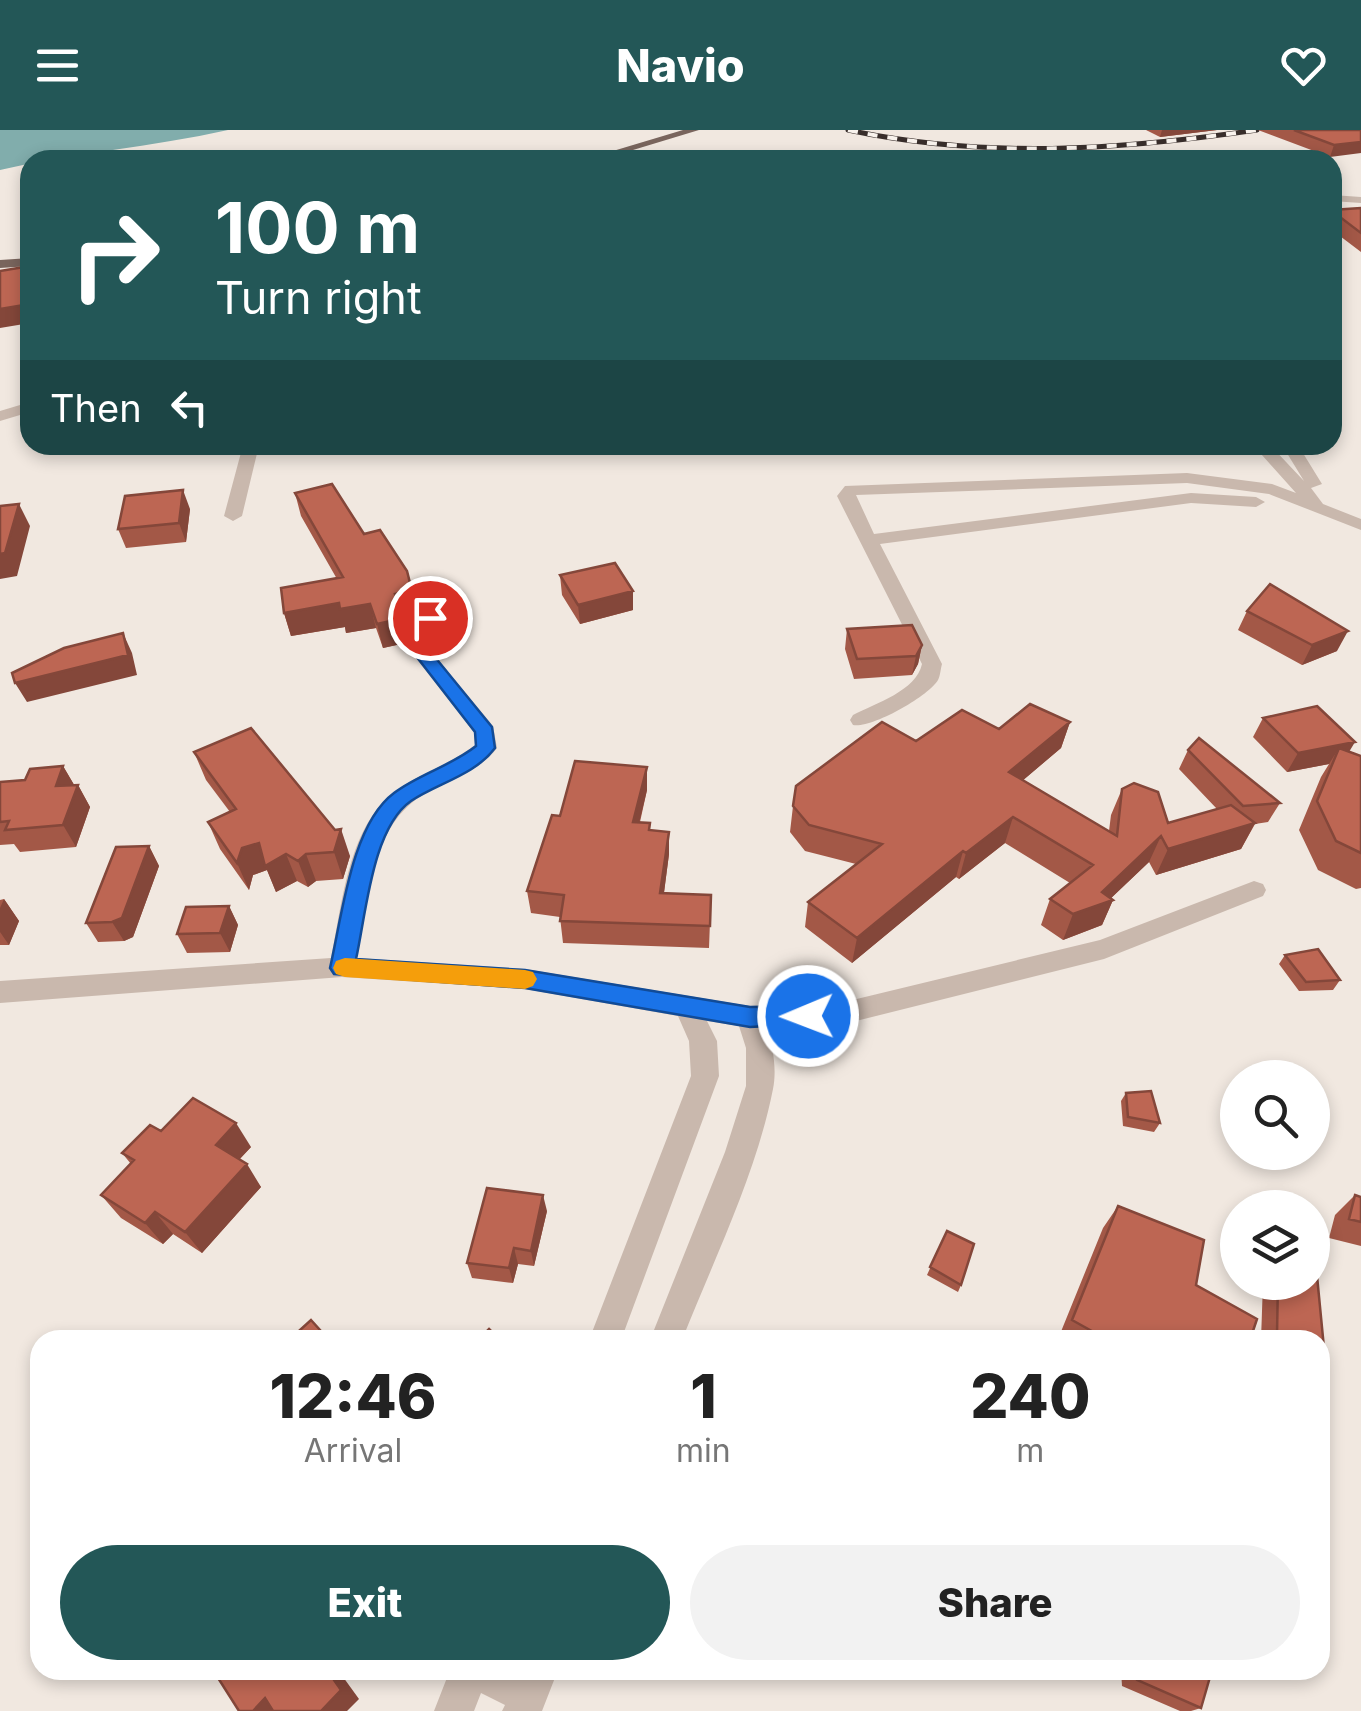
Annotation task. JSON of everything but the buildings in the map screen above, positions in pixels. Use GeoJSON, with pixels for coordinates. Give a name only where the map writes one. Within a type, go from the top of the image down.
{"type":"FeatureCollection","features":[{"type":"Feature","properties":{"kind":"main road"},"geometry":{"type":"LineString","coordinates":[[623,150],[694,130]]}},
{"type":"Feature","properties":{"kind":"street"},"geometry":{"type":"LineString","coordinates":[[234,516],[249,455]]}},
{"type":"Feature","properties":{"kind":"street"},"geometry":{"type":"LineString","coordinates":[[1270,455],[1316,504]]}},
{"type":"Feature","properties":{"kind":"street"},"geometry":{"type":"LineString","coordinates":[[1297,455],[1334,512]]}},
{"type":"Feature","properties":{"kind":"street"},"geometry":{"type":"LineString","coordinates":[[860,720],[911,693],[929,678],[932,664],[846,496],[851,490],[1187,478],[1272,489],[1361,525]]}},
{"type":"Feature","properties":{"kind":"street"},"geometry":{"type":"LineString","coordinates":[[869,540],[1192,498],[1269,504],[1310,516],[1361,543]]}},
{"type":"Feature","properties":{"kind":"street"},"geometry":{"type":"LineString","coordinates":[[342,968],[371,841],[383,816],[402,797],[470,761],[486,748],[485,731],[425,656],[430,618]]}},
{"type":"Feature","properties":{"kind":"street"},"geometry":{"type":"LineString","coordinates":[[0,992],[342,968],[525,979],[750,1017],[836,1015],[1104,949],[1254,890]]}},
{"type":"Feature","properties":{"kind":"street"},"geometry":{"type":"LineString","coordinates":[[608,1330],[705,1076],[703,1041],[688,1009]]}},
{"type":"Feature","properties":{"kind":"street"},"geometry":{"type":"LineString","coordinates":[[670,1330],[740,1152],[760,1086],[760,1048],[750,1017]]}},
{"type":"Feature","properties":{"kind":"street"},"geometry":{"type":"LineString","coordinates":[[454,1711],[468,1680]]}},
{"type":"Feature","properties":{"kind":"street"},"geometry":{"type":"LineString","coordinates":[[498,1680],[529,1692]]}},
{"type":"Feature","properties":{"kind":"water"},"geometry":{"type":"Polygon","coordinates":[[[0,130],[228,130],[114,150],[20,150],[20,166],[0,170],[0,130]]]}},
{"type":"Feature","properties":{"kind":"railway"},"geometry":{"type":"LineString","coordinates":[[848,130],[1001,148],[1154,143],[1257,130]]}},
{"type":"Feature","properties":{"kind":"slow traffic"},"geometry":{"type":"LineString","coordinates":[[345,968],[525,979]]}},
{"type":"Feature","properties":{"kind":"route"},"geometry":{"type":"LineString","coordinates":[[430,618],[425,656],[485,731],[486,748],[470,761],[402,797],[383,816],[371,841],[342,968],[525,979],[688,1009],[750,1017],[808,1016]]}}]}
